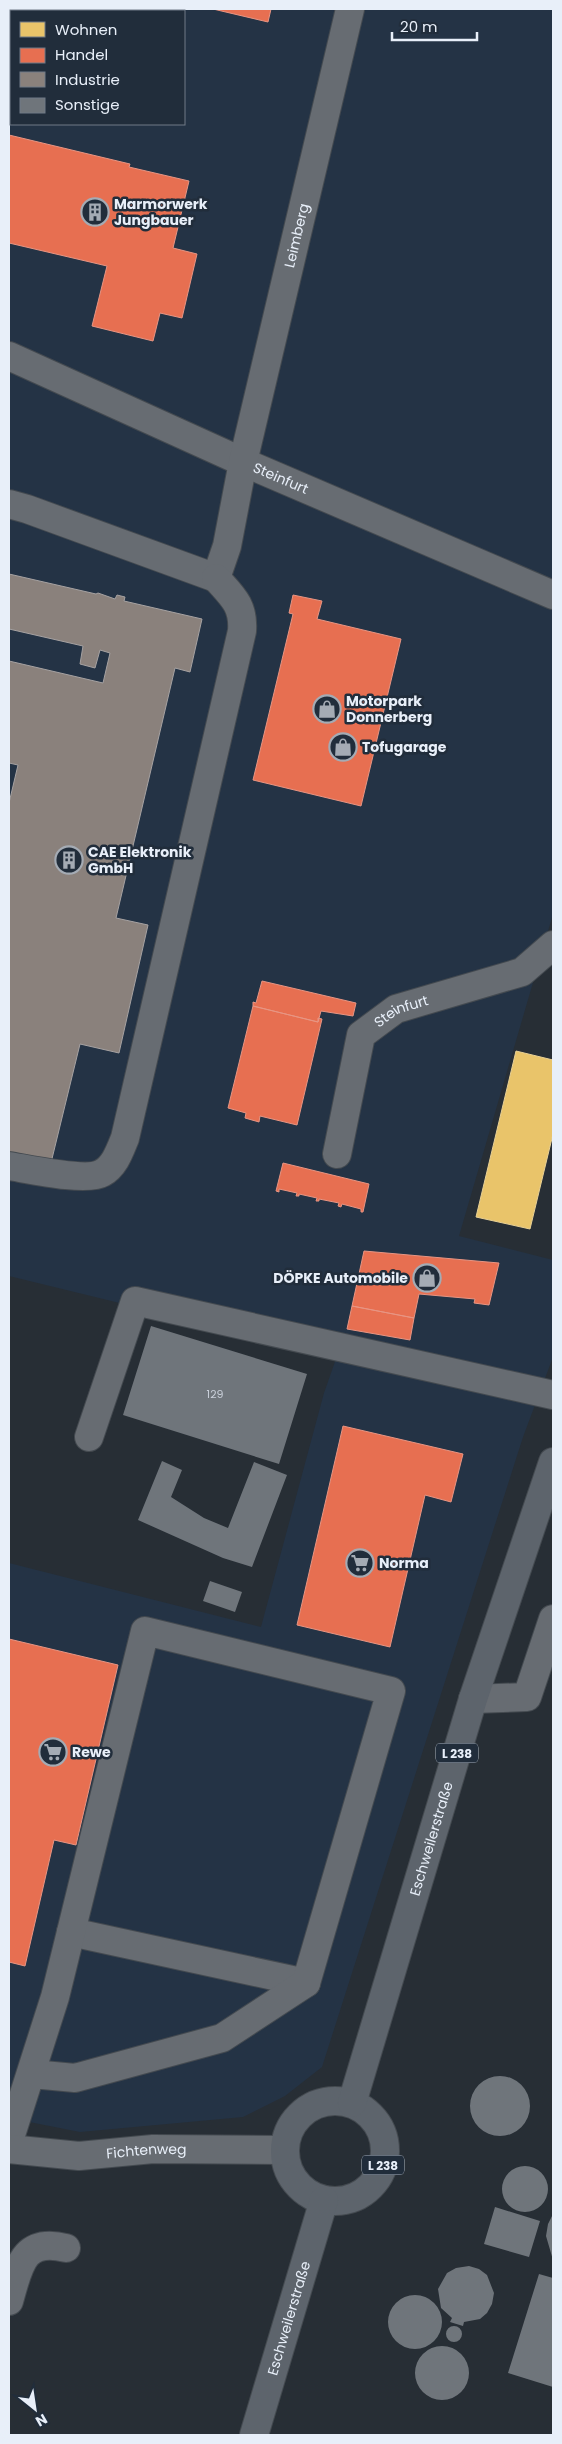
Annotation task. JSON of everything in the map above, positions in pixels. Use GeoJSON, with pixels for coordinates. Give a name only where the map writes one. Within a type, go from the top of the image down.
{"type":"FeatureCollection","features":[{"type":"Feature","properties":{"kind":"main road","name":"Eschweilerstraße"},"geometry":{"type":"LineString","coordinates":[[352,2103],[473,1699],[553,1462]]}},
{"type":"Feature","properties":{"kind":"main road"},"geometry":{"type":"LineString","coordinates":[[324,2200],[311,2195],[300,2186],[292,2175],[285,2150],[293,2125],[309,2108],[324,2102],[340,2101],[352,2103]]}},
{"type":"Feature","properties":{"kind":"main road","name":"L 238"},"geometry":{"type":"LineString","coordinates":[[324,2200],[340,2201],[356,2196],[370,2187],[380,2174],[385,2158],[385,2142],[379,2126],[372,2116],[352,2103]]}},
{"type":"Feature","properties":{"kind":"main road","name":"Eschweilerstraße"},"geometry":{"type":"LineString","coordinates":[[254,2435],[324,2200]]}},
{"type":"Feature","properties":{"kind":"street","name":"Leimberg"},"geometry":{"type":"LineString","coordinates":[[216,578],[227,546],[243,462],[350,9]]}},
{"type":"Feature","properties":{"kind":"street","name":"Steinfurt"},"geometry":{"type":"LineString","coordinates":[[9,356],[243,462],[553,595]]}},
{"type":"Feature","properties":{"kind":"street"},"geometry":{"type":"LineString","coordinates":[[9,504],[216,578],[238,602],[243,616],[242,631],[126,1138],[115,1161],[102,1174],[86,1177],[9,1166]]}},
{"type":"Feature","properties":{"kind":"street","name":"Steinfurt"},"geometry":{"type":"LineString","coordinates":[[337,1154],[361,1035],[396,1009],[522,972],[553,945]]}},
{"type":"Feature","properties":{"kind":"street"},"geometry":{"type":"LineString","coordinates":[[89,1437],[135,1301],[553,1395]]}},
{"type":"Feature","properties":{"kind":"street"},"geometry":{"type":"LineString","coordinates":[[473,1699],[527,1696],[553,1619]]}},
{"type":"Feature","properties":{"kind":"street"},"geometry":{"type":"LineString","coordinates":[[9,2141],[32,2074],[55,1996],[145,1631],[391,1691],[306,1983],[222,2038],[75,2078],[32,2074]]}},
{"type":"Feature","properties":{"kind":"street"},"geometry":{"type":"LineString","coordinates":[[71,1932],[306,1983]]}},
{"type":"Feature","properties":{"kind":"street","name":"Fichtenweg"},"geometry":{"type":"LineString","coordinates":[[9,2149],[79,2156],[153,2149],[285,2150]]}},
{"type":"Feature","properties":{"kind":"street"},"geometry":{"type":"LineString","coordinates":[[9,2301],[21,2260],[35,2249],[50,2244],[66,2248]]}},
{"type":"Feature","properties":{"kind":"shaded area"},"geometry":{"type":"Polygon","coordinates":[[[9,9],[553,9],[553,914],[459,1236],[553,1260],[553,1357],[523,1437],[322,2067],[285,2096],[243,2117],[80,2132],[9,2118],[9,1563],[261,1627],[324,1393],[337,1356],[9,1276],[9,9]]]}},
{"type":"Feature","properties":{"kind":"building: Wohnen"},"geometry":{"type":"Polygon","coordinates":[[[516,1051],[553,1060],[553,1134],[530,1229],[476,1217],[516,1051]]]}},
{"type":"Feature","properties":{"kind":"building: Handel"},"geometry":{"type":"Polygon","coordinates":[[[213,9],[271,9],[268,22],[213,9]]]}},
{"type":"Feature","properties":{"kind":"building: Handel","name":"Marmorwerk Jungbauer"},"geometry":{"type":"Polygon","coordinates":[[[9,135],[130,164],[129,167],[189,181],[173,248],[197,254],[182,318],[160,313],[153,341],[92,326],[107,266],[9,243],[9,135]]]}},
{"type":"Feature","properties":{"kind":"building: Handel","name":"Motorpark Donnerberg"},"geometry":{"type":"Polygon","coordinates":[[[293,595],[322,601],[317,619],[401,639],[361,806],[253,780],[293,614],[289,613],[293,595]]]}},
{"type":"Feature","properties":{"kind":"building: Handel"},"geometry":{"type":"Polygon","coordinates":[[[262,981],[356,1003],[353,1016],[321,1011],[318,1022],[253,1006],[253,1002],[256,1003],[262,981]]]}},
{"type":"Feature","properties":{"kind":"building: Handel"},"geometry":{"type":"Polygon","coordinates":[[[253,1006],[318,1022],[318,1018],[322,1019],[297,1125],[260,1116],[259,1122],[245,1118],[246,1113],[228,1108],[253,1006]]]}},
{"type":"Feature","properties":{"kind":"building: Handel"},"geometry":{"type":"Polygon","coordinates":[[[283,1163],[369,1184],[363,1212],[361,1212],[361,1209],[342,1204],[341,1207],[338,1206],[339,1203],[319,1199],[319,1201],[316,1201],[317,1198],[299,1194],[299,1196],[296,1196],[297,1193],[279,1189],[279,1192],[276,1191],[283,1163]]]}},
{"type":"Feature","properties":{"kind":"building: Handel","name":"DÖPKE Automobile"},"geometry":{"type":"Polygon","coordinates":[[[364,1251],[499,1263],[489,1305],[474,1303],[475,1299],[419,1294],[414,1318],[352,1306],[364,1251]]]}},
{"type":"Feature","properties":{"kind":"building: Handel"},"geometry":{"type":"Polygon","coordinates":[[[352,1306],[414,1318],[410,1340],[347,1329],[352,1306]]]}},
{"type":"Feature","properties":{"kind":"building: Handel","name":"Norma"},"geometry":{"type":"Polygon","coordinates":[[[343,1426],[463,1454],[451,1502],[425,1495],[390,1647],[297,1625],[343,1426]]]}},
{"type":"Feature","properties":{"kind":"building: Handel","name":"Rewe"},"geometry":{"type":"Polygon","coordinates":[[[9,1639],[118,1665],[76,1845],[54,1840],[25,1966],[9,1962],[9,1639]]]}},
{"type":"Feature","properties":{"kind":"building: Industrie","name":"CAE Elektronik GmbH"},"geometry":{"type":"Polygon","coordinates":[[[9,574],[98,593],[115,599],[117,595],[125,597],[124,601],[202,619],[190,672],[175,668],[116,918],[148,925],[119,1053],[80,1044],[49,1171],[9,1162],[9,803],[18,765],[9,763],[9,661],[103,683],[110,653],[100,650],[95,668],[80,664],[83,646],[9,629],[9,574]]]}},
{"type":"Feature","properties":{"kind":"building: Sonstige"},"geometry":{"type":"Polygon","coordinates":[[[151,1326],[307,1374],[279,1464],[123,1415],[151,1326]]]}},
{"type":"Feature","properties":{"kind":"building: Sonstige"},"geometry":{"type":"Polygon","coordinates":[[[162,1461],[182,1470],[171,1497],[204,1518],[228,1528],[254,1462],[287,1475],[252,1567],[223,1558],[138,1520],[162,1461]]]}},
{"type":"Feature","properties":{"kind":"building: Sonstige"},"geometry":{"type":"Polygon","coordinates":[[[210,1581],[242,1592],[235,1612],[203,1601],[210,1581]]]}},
{"type":"Feature","properties":{"kind":"building: Sonstige"},"geometry":{"type":"Polygon","coordinates":[[[494,2076],[506,2076],[522,2084],[528,2094],[530,2106],[528,2118],[522,2128],[506,2136],[494,2136],[478,2128],[470,2112],[470,2100],[478,2084],[494,2076]]]}},
{"type":"Feature","properties":{"kind":"building: Sonstige"},"geometry":{"type":"Polygon","coordinates":[[[525,2166],[538,2170],[544,2176],[548,2189],[544,2202],[538,2208],[525,2212],[512,2208],[506,2202],[502,2189],[506,2176],[512,2170],[525,2166]]]}},
{"type":"Feature","properties":{"kind":"building: Sonstige"},"geometry":{"type":"Polygon","coordinates":[[[495,2207],[540,2221],[529,2257],[484,2244],[495,2207]]]}},
{"type":"Feature","properties":{"kind":"building: Sonstige"},"geometry":{"type":"Polygon","coordinates":[[[553,2214],[553,2260],[546,2236],[548,2224],[553,2214]]]}},
{"type":"Feature","properties":{"kind":"building: Sonstige"},"geometry":{"type":"Polygon","coordinates":[[[469,2266],[479,2269],[487,2275],[494,2293],[492,2304],[487,2313],[480,2319],[464,2322],[463,2326],[450,2322],[452,2318],[441,2308],[438,2289],[447,2273],[456,2268],[469,2266]]]}},
{"type":"Feature","properties":{"kind":"building: Sonstige"},"geometry":{"type":"Polygon","coordinates":[[[539,2274],[553,2278],[553,2387],[508,2373],[539,2274]]]}},
{"type":"Feature","properties":{"kind":"building: Sonstige"},"geometry":{"type":"Polygon","coordinates":[[[410,2295],[420,2295],[430,2299],[438,2307],[442,2322],[438,2337],[430,2345],[420,2349],[410,2349],[400,2345],[392,2337],[388,2327],[388,2317],[392,2307],[400,2299],[410,2295]]]}},
{"type":"Feature","properties":{"kind":"building: Sonstige"},"geometry":{"type":"Polygon","coordinates":[[[454,2326],[462,2334],[454,2342],[446,2334],[454,2326]]]}},
{"type":"Feature","properties":{"kind":"building: Sonstige"},"geometry":{"type":"Polygon","coordinates":[[[442,2346],[452,2348],[461,2354],[467,2363],[469,2373],[467,2383],[461,2392],[452,2398],[442,2400],[432,2398],[423,2392],[417,2383],[415,2373],[417,2363],[423,2354],[432,2348],[442,2346]]]}},
{"type":"Feature","properties":{"kind":"place","name":"Marmorwerk Jungbauer"},"geometry":{"type":"Point","coordinates":[95,212]}},
{"type":"Feature","properties":{"kind":"place","name":"Motorpark Donnerberg"},"geometry":{"type":"Point","coordinates":[327,709]}},
{"type":"Feature","properties":{"kind":"place","name":"Tofugarage"},"geometry":{"type":"Point","coordinates":[343,747]}},
{"type":"Feature","properties":{"kind":"place","name":"CAE Elektronik GmbH"},"geometry":{"type":"Point","coordinates":[69,860]}},
{"type":"Feature","properties":{"kind":"place","name":"DÖPKE Automobile"},"geometry":{"type":"Point","coordinates":[427,1278]}},
{"type":"Feature","properties":{"kind":"place","name":"Norma"},"geometry":{"type":"Point","coordinates":[360,1563]}},
{"type":"Feature","properties":{"kind":"place","name":"Rewe"},"geometry":{"type":"Point","coordinates":[53,1752]}}]}
